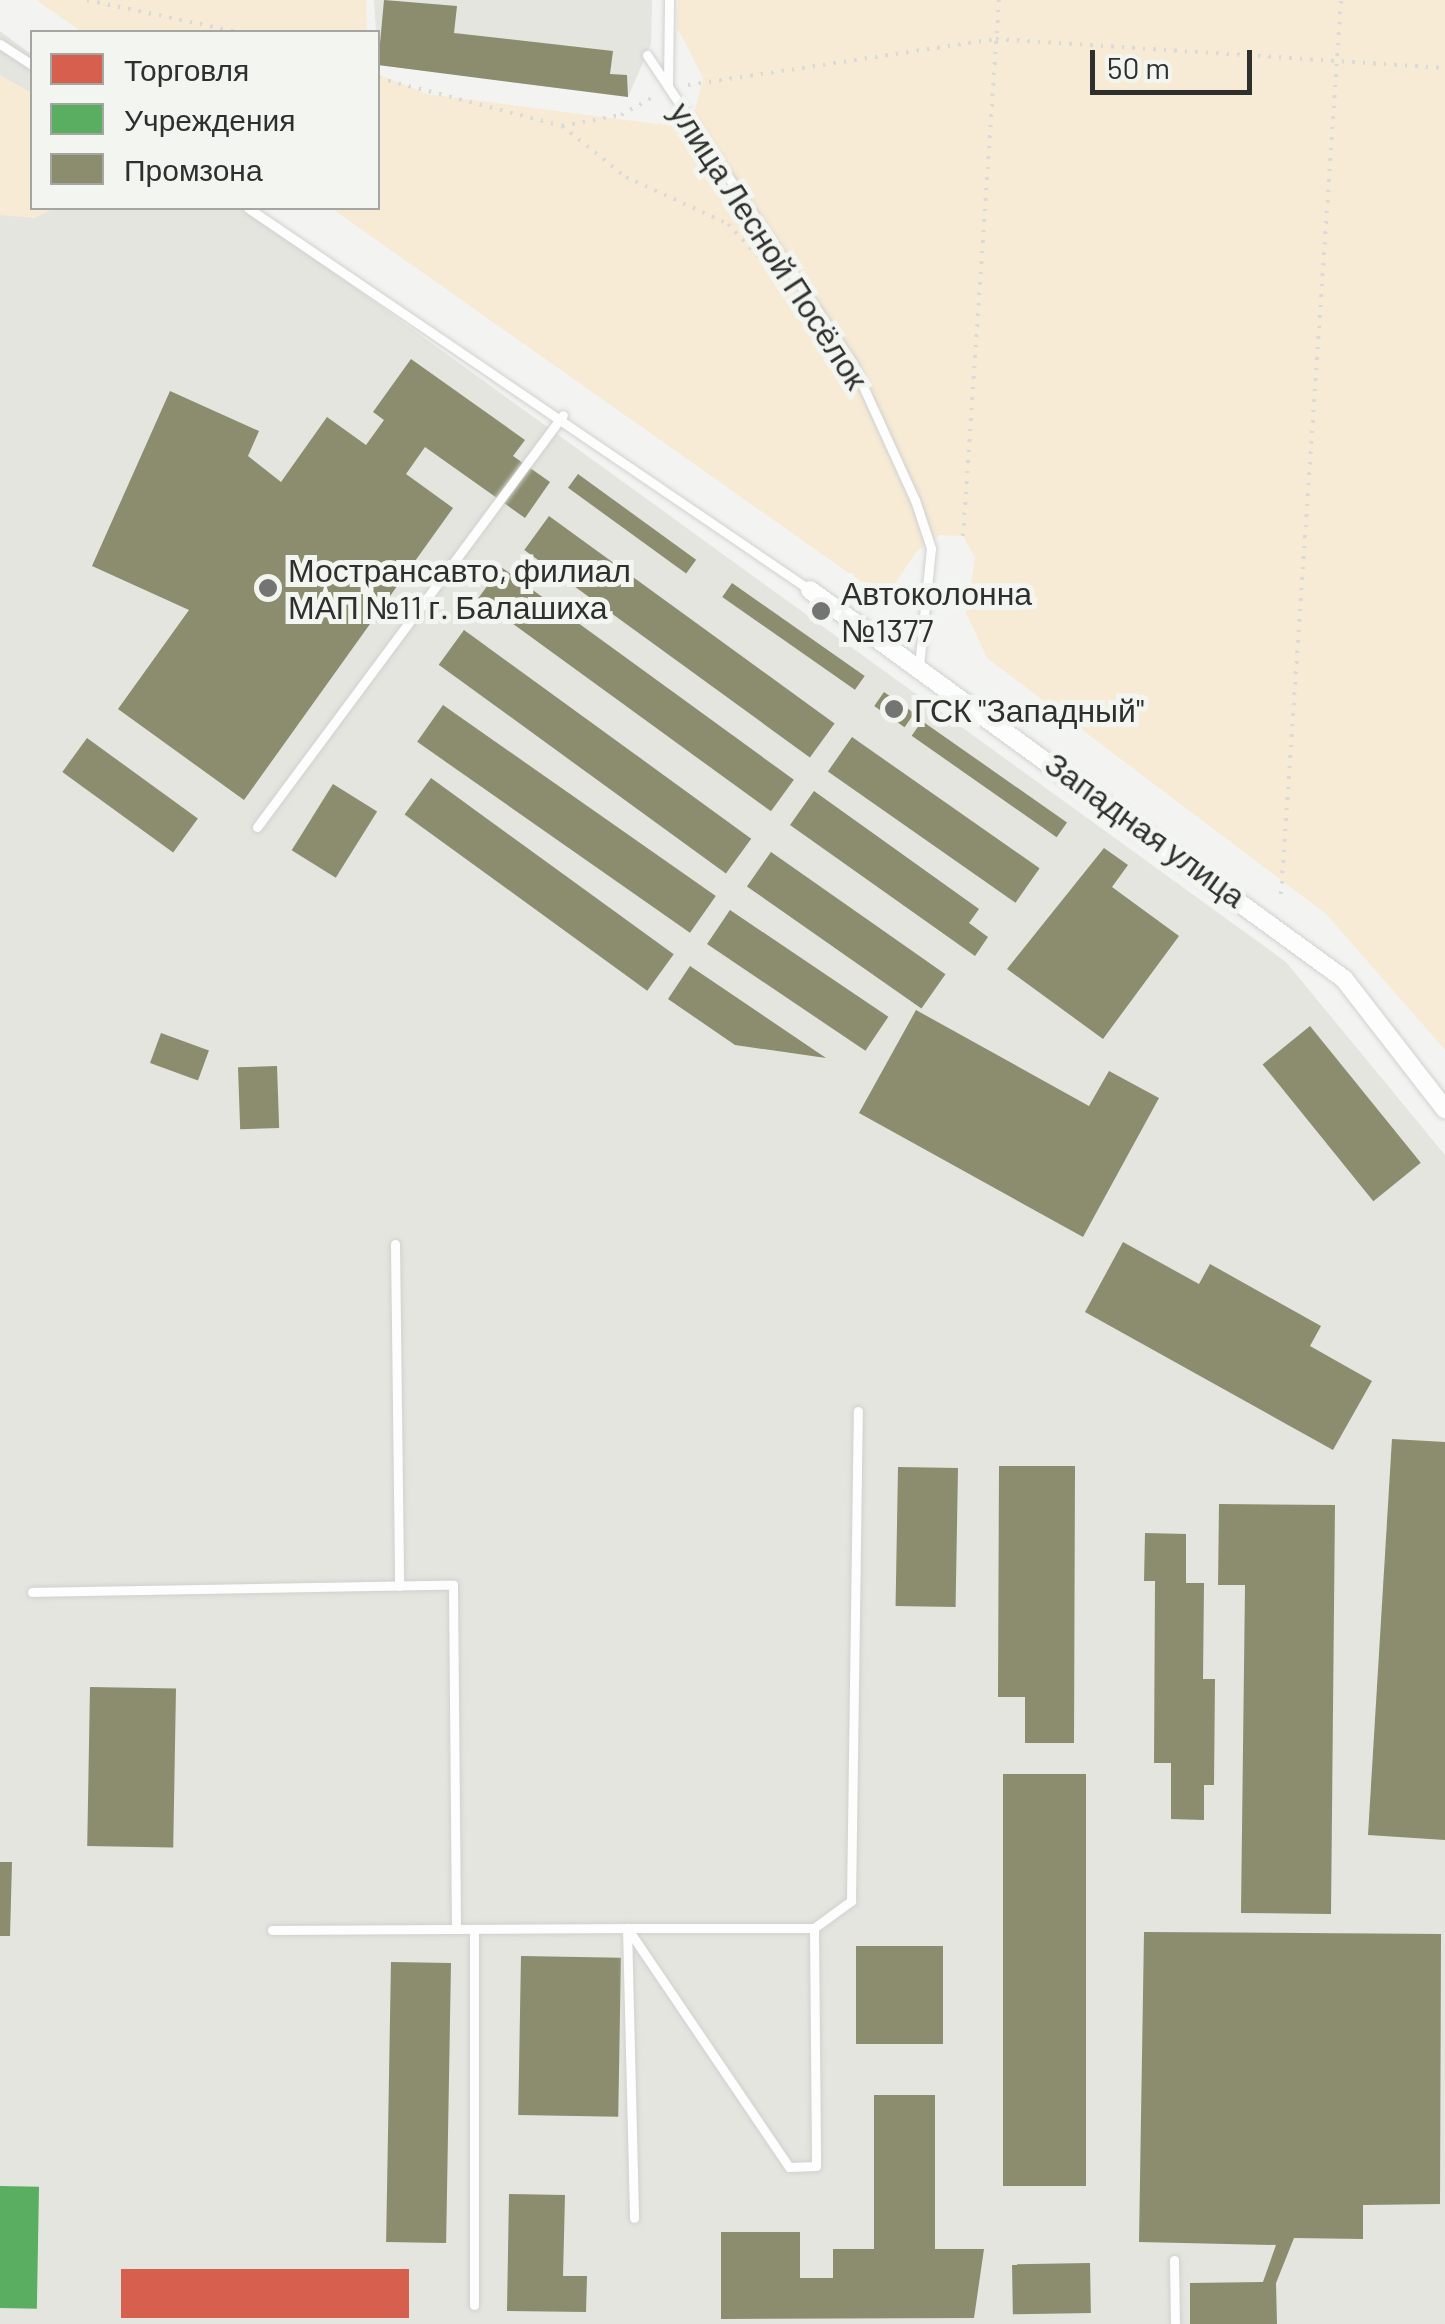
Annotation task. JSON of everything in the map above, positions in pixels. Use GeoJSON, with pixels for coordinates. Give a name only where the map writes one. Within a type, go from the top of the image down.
{"type":"FeatureCollection","features":[{"type":"Feature","properties":{"kind":"street","name":"Западная улица"},"geometry":{"type":"LineString","coordinates":[[810,590],[1344,979],[1445,1109]]}},
{"type":"Feature","properties":{"kind":"lane"},"geometry":{"type":"LineString","coordinates":[[668,88],[669,0]]}},
{"type":"Feature","properties":{"kind":"lane"},"geometry":{"type":"LineString","coordinates":[[0,44],[30,64]]}},
{"type":"Feature","properties":{"kind":"lane","name":"улица Лесной Посёлок"},"geometry":{"type":"LineString","coordinates":[[648,55],[852,362],[916,500],[931,548],[919,668]]}},
{"type":"Feature","properties":{"kind":"lane"},"geometry":{"type":"LineString","coordinates":[[251,210],[563,415],[810,590]]}},
{"type":"Feature","properties":{"kind":"lane"},"geometry":{"type":"LineString","coordinates":[[257,827],[563,415]]}},
{"type":"Feature","properties":{"kind":"lane"},"geometry":{"type":"LineString","coordinates":[[395,1244],[398,1586]]}},
{"type":"Feature","properties":{"kind":"lane"},"geometry":{"type":"LineString","coordinates":[[272,1930],[814,1928],[852,1901],[858,1411]]}},
{"type":"Feature","properties":{"kind":"lane"},"geometry":{"type":"LineString","coordinates":[[32,1592],[453,1586],[456,1929]]}},
{"type":"Feature","properties":{"kind":"lane"},"geometry":{"type":"LineString","coordinates":[[627,1928],[790,2167],[816,2166],[814,1928]]}},
{"type":"Feature","properties":{"kind":"lane"},"geometry":{"type":"LineString","coordinates":[[627,1928],[634,2218]]}},
{"type":"Feature","properties":{"kind":"lane"},"geometry":{"type":"LineString","coordinates":[[474,1929],[474,2305]]}},
{"type":"Feature","properties":{"kind":"lane"},"geometry":{"type":"LineString","coordinates":[[1174,2260],[1174,2324]]}},
{"type":"Feature","properties":{"kind":"path"},"geometry":{"type":"LineString","coordinates":[[87,0],[229,30]]}},
{"type":"Feature","properties":{"kind":"path"},"geometry":{"type":"LineString","coordinates":[[963,536],[998,0]]}},
{"type":"Feature","properties":{"kind":"path"},"geometry":{"type":"LineString","coordinates":[[1281,894],[1342,0]]}},
{"type":"Feature","properties":{"kind":"path"},"geometry":{"type":"LineString","coordinates":[[996,39],[1445,68]]}},
{"type":"Feature","properties":{"kind":"path"},"geometry":{"type":"LineString","coordinates":[[562,126],[626,177],[728,224],[776,276]]}},
{"type":"Feature","properties":{"kind":"shaded area"},"geometry":{"type":"Polygon","coordinates":[[[36,0],[366,0],[367,30],[79,30],[36,0]]]}},
{"type":"Feature","properties":{"kind":"shaded area"},"geometry":{"type":"Polygon","coordinates":[[[374,0],[652,0],[651,44],[628,97],[380,65],[380,30],[376,30],[374,0]]]}},
{"type":"Feature","properties":{"kind":"shaded area"},"geometry":{"type":"Polygon","coordinates":[[[678,0],[1445,0],[1445,1050],[1326,914],[987,658],[966,613],[975,558],[963,536],[940,535],[916,552],[893,587],[860,581],[334,210],[380,210],[380,75],[427,94],[657,124],[693,118],[703,78],[677,27],[678,0]]]}},
{"type":"Feature","properties":{"kind":"shaded area"},"geometry":{"type":"Polygon","coordinates":[[[0,31],[30,54],[30,210],[248,210],[1286,962],[1445,1155],[1445,2324],[0,2324],[0,31]]]}},
{"type":"Feature","properties":{"kind":"shaded area"},"geometry":{"type":"Polygon","coordinates":[[[0,75],[30,92],[30,210],[51,210],[34,218],[0,215],[0,75]]]}},
{"type":"Feature","properties":{"kind":"building: Торговля"},"geometry":{"type":"Polygon","coordinates":[[[121,2269],[409,2269],[409,2318],[121,2318],[121,2269]]]}},
{"type":"Feature","properties":{"kind":"building: Учреждения"},"geometry":{"type":"Polygon","coordinates":[[[0,2186],[39,2187],[37,2309],[0,2308],[0,2186]]]}},
{"type":"Feature","properties":{"kind":"building: Промзона"},"geometry":{"type":"Polygon","coordinates":[[[384,0],[457,6],[454,33],[613,51],[610,74],[627,75],[628,97],[380,65],[384,0]]]}},
{"type":"Feature","properties":{"kind":"building: Промзона","name":"Мострансавто, филиал МАП №11 г. Балашиха"},"geometry":{"type":"Polygon","coordinates":[[[411,359],[525,440],[513,456],[550,482],[525,518],[425,447],[406,474],[453,508],[244,800],[118,709],[189,610],[92,566],[170,391],[259,431],[248,456],[281,482],[327,417],[366,445],[384,420],[373,412],[411,359]]]}},
{"type":"Feature","properties":{"kind":"building: Промзона"},"geometry":{"type":"Polygon","coordinates":[[[578,474],[696,560],[686,574],[568,488],[578,474]]]}},
{"type":"Feature","properties":{"kind":"building: Промзона"},"geometry":{"type":"Polygon","coordinates":[[[549,516],[835,723],[810,757],[524,550],[549,516]]]}},
{"type":"Feature","properties":{"kind":"building: Промзона"},"geometry":{"type":"Polygon","coordinates":[[[501,567],[794,780],[771,811],[478,599],[501,567]]]}},
{"type":"Feature","properties":{"kind":"building: Промзона"},"geometry":{"type":"Polygon","coordinates":[[[732,583],[865,676],[855,690],[722,597],[732,583]]]}},
{"type":"Feature","properties":{"kind":"building: Промзона"},"geometry":{"type":"Polygon","coordinates":[[[464,630],[751,839],[726,873],[439,665],[464,630]]]}},
{"type":"Feature","properties":{"kind":"building: Промзона","name":"ГСК \"Западный\""},"geometry":{"type":"Polygon","coordinates":[[[884,692],[914,713],[905,727],[874,706],[884,692]]]}},
{"type":"Feature","properties":{"kind":"building: Промзона"},"geometry":{"type":"Polygon","coordinates":[[[443,705],[716,896],[690,933],[417,742],[443,705]]]}},
{"type":"Feature","properties":{"kind":"building: Промзона"},"geometry":{"type":"Polygon","coordinates":[[[922,721],[1067,823],[1057,837],[912,736],[922,721]]]}},
{"type":"Feature","properties":{"kind":"building: Промзона"},"geometry":{"type":"Polygon","coordinates":[[[852,737],[1040,868],[1015,903],[828,771],[852,737]]]}},
{"type":"Feature","properties":{"kind":"building: Промзона"},"geometry":{"type":"Polygon","coordinates":[[[87,738],[198,819],[173,853],[62,772],[87,738]]]}},
{"type":"Feature","properties":{"kind":"building: Промзона"},"geometry":{"type":"Polygon","coordinates":[[[431,778],[674,954],[647,991],[405,814],[431,778]]]}},
{"type":"Feature","properties":{"kind":"building: Промзона"},"geometry":{"type":"Polygon","coordinates":[[[333,784],[377,812],[336,878],[292,850],[333,784]]]}},
{"type":"Feature","properties":{"kind":"building: Промзона"},"geometry":{"type":"Polygon","coordinates":[[[814,791],[979,909],[969,923],[988,937],[975,956],[790,825],[814,791]]]}},
{"type":"Feature","properties":{"kind":"building: Промзона"},"geometry":{"type":"Polygon","coordinates":[[[1104,848],[1128,865],[1112,887],[1179,936],[1103,1039],[1007,969],[1104,848]]]}},
{"type":"Feature","properties":{"kind":"building: Промзона"},"geometry":{"type":"Polygon","coordinates":[[[771,852],[945,974],[921,1009],[747,886],[771,852]]]}},
{"type":"Feature","properties":{"kind":"building: Промзона"},"geometry":{"type":"Polygon","coordinates":[[[730,910],[888,1017],[865,1051],[707,944],[730,910]]]}},
{"type":"Feature","properties":{"kind":"building: Промзона"},"geometry":{"type":"Polygon","coordinates":[[[690,966],[826,1058],[735,1045],[668,999],[690,966]]]}},
{"type":"Feature","properties":{"kind":"building: Промзона"},"geometry":{"type":"Polygon","coordinates":[[[916,1010],[1089,1106],[1109,1071],[1159,1098],[1083,1237],[859,1113],[916,1010]]]}},
{"type":"Feature","properties":{"kind":"building: Промзона"},"geometry":{"type":"Polygon","coordinates":[[[1310,1026],[1421,1163],[1373,1201],[1263,1064],[1310,1026]]]}},
{"type":"Feature","properties":{"kind":"building: Промзона"},"geometry":{"type":"Polygon","coordinates":[[[161,1033],[209,1050],[198,1081],[150,1063],[161,1033]]]}},
{"type":"Feature","properties":{"kind":"building: Промзона"},"geometry":{"type":"Polygon","coordinates":[[[277,1066],[279,1128],[240,1129],[238,1067],[277,1066]]]}},
{"type":"Feature","properties":{"kind":"building: Промзона"},"geometry":{"type":"Polygon","coordinates":[[[1123,1242],[1199,1284],[1210,1264],[1321,1326],[1310,1346],[1372,1381],[1333,1450],[1085,1312],[1123,1242]]]}},
{"type":"Feature","properties":{"kind":"building: Промзона"},"geometry":{"type":"Polygon","coordinates":[[[1392,1439],[1445,1442],[1445,1840],[1368,1835],[1392,1439]]]}},
{"type":"Feature","properties":{"kind":"building: Промзона"},"geometry":{"type":"Polygon","coordinates":[[[999,1466],[1075,1466],[1074,1743],[1025,1743],[1025,1697],[998,1697],[999,1466]]]}},
{"type":"Feature","properties":{"kind":"building: Промзона"},"geometry":{"type":"Polygon","coordinates":[[[898,1467],[958,1468],[956,1607],[896,1606],[898,1467]]]}},
{"type":"Feature","properties":{"kind":"building: Промзона"},"geometry":{"type":"Polygon","coordinates":[[[1219,1504],[1335,1505],[1331,1914],[1241,1913],[1245,1585],[1218,1585],[1219,1504]]]}},
{"type":"Feature","properties":{"kind":"building: Промзона"},"geometry":{"type":"Polygon","coordinates":[[[1145,1533],[1186,1534],[1186,1583],[1204,1583],[1203,1679],[1215,1679],[1214,1785],[1204,1785],[1204,1820],[1171,1819],[1171,1763],[1154,1763],[1155,1581],[1144,1581],[1145,1533]]]}},
{"type":"Feature","properties":{"kind":"building: Промзона"},"geometry":{"type":"Polygon","coordinates":[[[90,1687],[176,1689],[173,1847],[87,1846],[90,1687]]]}},
{"type":"Feature","properties":{"kind":"building: Промзона"},"geometry":{"type":"Polygon","coordinates":[[[1003,1774],[1086,1774],[1086,2186],[1003,2186],[1003,1774]]]}},
{"type":"Feature","properties":{"kind":"building: Промзона"},"geometry":{"type":"Polygon","coordinates":[[[0,1862],[12,1862],[10,1936],[0,1936],[0,1862]]]}},
{"type":"Feature","properties":{"kind":"building: Промзона"},"geometry":{"type":"Polygon","coordinates":[[[1144,1932],[1441,1934],[1440,2204],[1363,2205],[1363,2239],[1294,2238],[1276,2283],[1277,2324],[1190,2324],[1190,2283],[1263,2282],[1276,2245],[1139,2242],[1144,1932]]]}},
{"type":"Feature","properties":{"kind":"building: Промзона"},"geometry":{"type":"Polygon","coordinates":[[[856,1946],[943,1946],[943,2044],[856,2044],[856,1946]]]}},
{"type":"Feature","properties":{"kind":"building: Промзона"},"geometry":{"type":"Polygon","coordinates":[[[521,1956],[621,1958],[618,2117],[518,2115],[521,1956]]]}},
{"type":"Feature","properties":{"kind":"building: Промзона"},"geometry":{"type":"Polygon","coordinates":[[[391,1962],[451,1963],[446,2243],[386,2242],[391,1962]]]}},
{"type":"Feature","properties":{"kind":"building: Промзона"},"geometry":{"type":"Polygon","coordinates":[[[874,2095],[935,2095],[935,2249],[984,2249],[974,2318],[721,2319],[721,2232],[800,2232],[800,2278],[833,2278],[833,2249],[874,2249],[874,2095]]]}},
{"type":"Feature","properties":{"kind":"building: Промзона"},"geometry":{"type":"Polygon","coordinates":[[[509,2194],[565,2195],[563,2276],[587,2276],[586,2312],[507,2311],[509,2194]]]}},
{"type":"Feature","properties":{"kind":"building: Промзона"},"geometry":{"type":"Polygon","coordinates":[[[1090,2263],[1091,2313],[1013,2314],[1012,2264],[1090,2263]]]}},
{"type":"Feature","properties":{"kind":"place","name":"Мострансавто, филиал МАП №11 г. Балашиха"},"geometry":{"type":"Point","coordinates":[268,588]}},
{"type":"Feature","properties":{"kind":"place","name":"Автоколонна №1377"},"geometry":{"type":"Point","coordinates":[821,611]}},
{"type":"Feature","properties":{"kind":"place","name":"ГСК \"Западный\""},"geometry":{"type":"Point","coordinates":[894,709]}}]}
